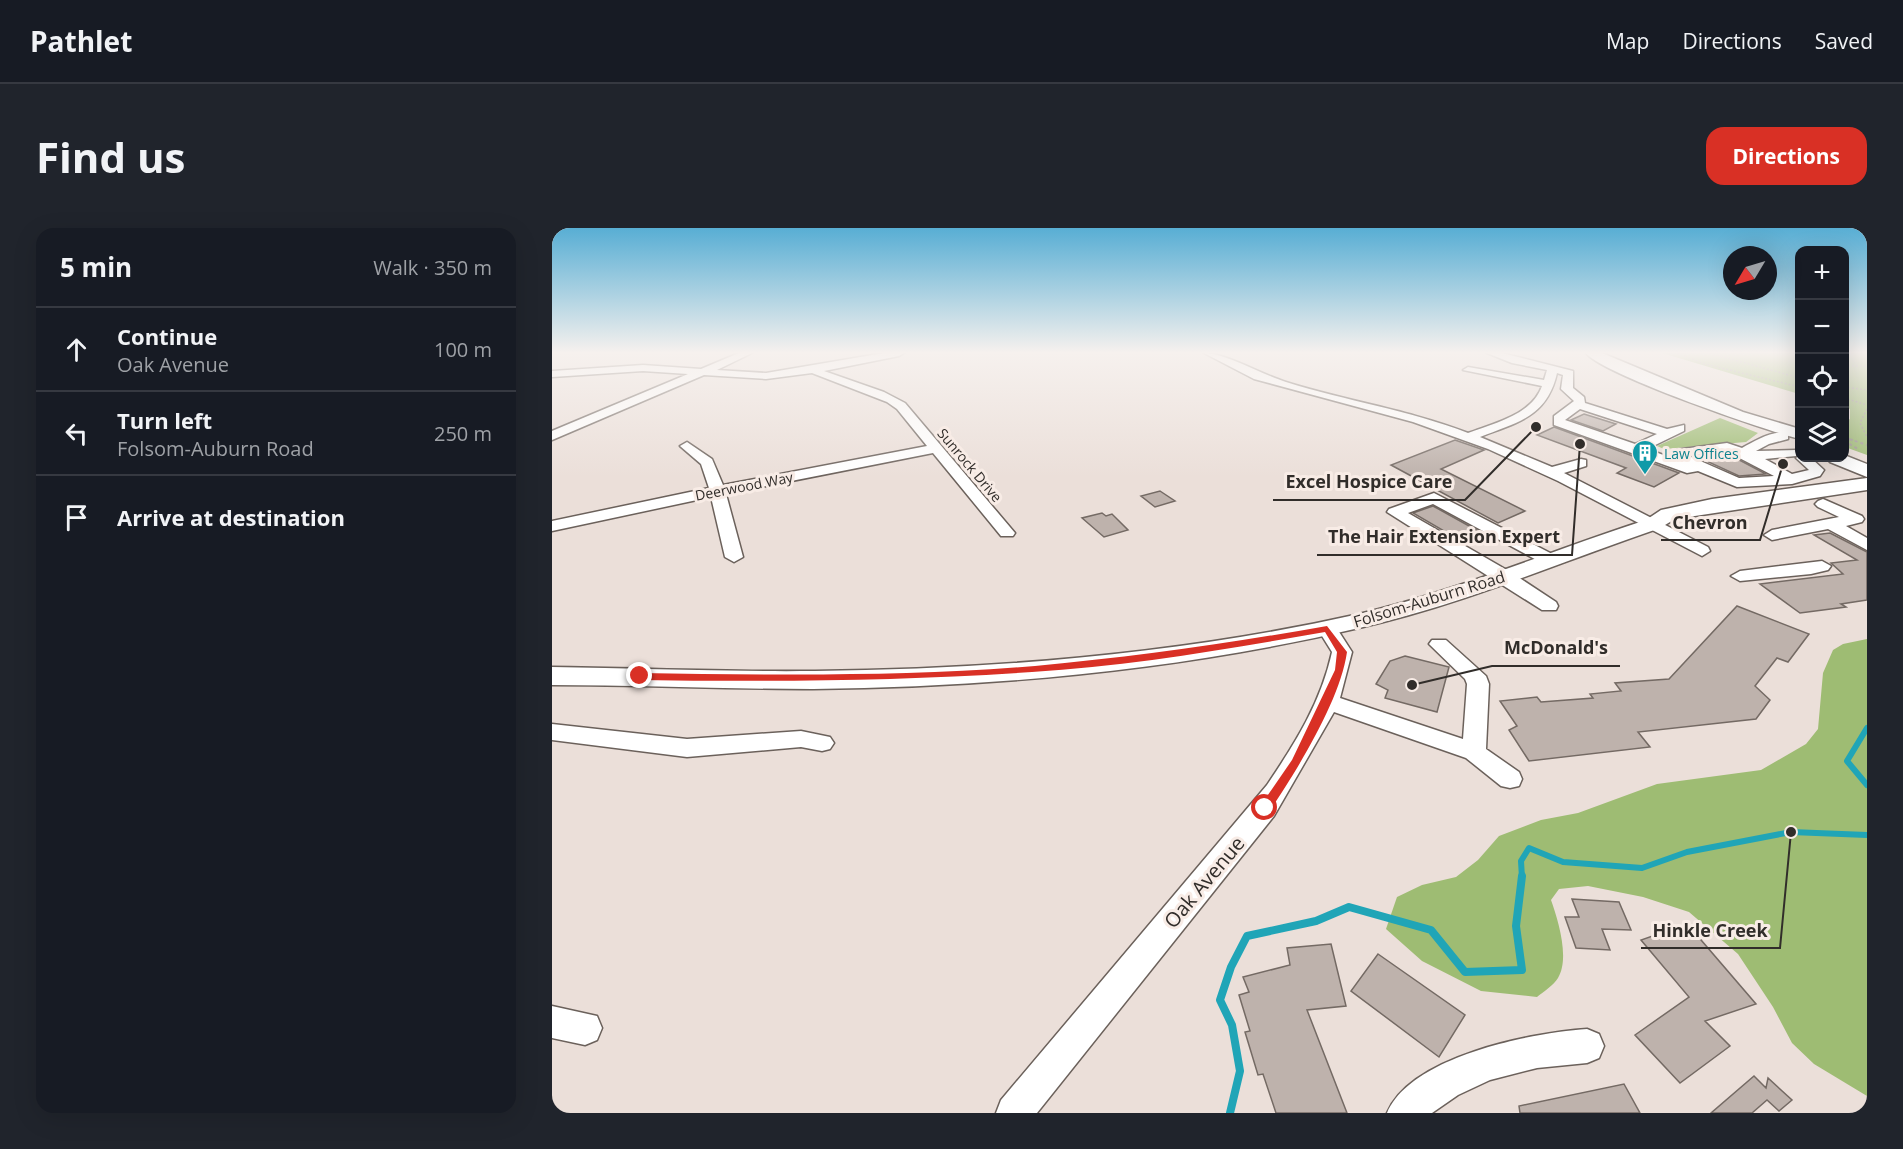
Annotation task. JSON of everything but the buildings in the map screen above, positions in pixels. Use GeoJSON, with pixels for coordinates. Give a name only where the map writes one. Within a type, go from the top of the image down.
{"type":"FeatureCollection","features":[{"type":"Feature","properties":{"kind":"main road"},"geometry":{"type":"LineString","coordinates":[[1685,394],[1791,435]]}},
{"type":"Feature","properties":{"kind":"main road"},"geometry":{"type":"LineString","coordinates":[[1849,454],[1867,461]]}},
{"type":"Feature","properties":{"kind":"main road"},"geometry":{"type":"LineString","coordinates":[[1846,462],[1867,471]]}},
{"type":"Feature","properties":{"kind":"main road","name":"Folsom-Auburn Road"},"geometry":{"type":"LineString","coordinates":[[1653,524],[1690,525],[1770,510],[1867,484]]}},
{"type":"Feature","properties":{"kind":"main road","name":"Folsom-Auburn Road"},"geometry":{"type":"LineString","coordinates":[[552,676],[736,680],[991,672],[1105,662],[1212,649],[1327,628],[1423,604],[1653,524],[1668,514],[1752,498],[1867,498]]}},
{"type":"Feature","properties":{"kind":"street"},"geometry":{"type":"LineString","coordinates":[[552,436],[649,394]]}},
{"type":"Feature","properties":{"kind":"street","name":"Sunrock Drive"},"geometry":{"type":"LineString","coordinates":[[883,394],[894,400],[1007,533]]}},
{"type":"Feature","properties":{"kind":"street"},"geometry":{"type":"LineString","coordinates":[[1323,394],[1388,410],[1469,437],[1548,469],[1702,551]]}},
{"type":"Feature","properties":{"kind":"street"},"geometry":{"type":"LineString","coordinates":[[1469,437],[1534,408],[1545,394]]}},
{"type":"Feature","properties":{"kind":"street"},"geometry":{"type":"LineString","coordinates":[[1574,394],[1579,398],[1578,405],[1557,422],[1679,464],[1752,498]]}},
{"type":"Feature","properties":{"kind":"street"},"geometry":{"type":"LineString","coordinates":[[1578,405],[1673,430],[1636,449]]}},
{"type":"Feature","properties":{"kind":"street"},"geometry":{"type":"LineString","coordinates":[[1791,435],[1727,447],[1683,451],[1680,454],[1700,467],[1737,483],[1786,477],[1799,462]]}},
{"type":"Feature","properties":{"kind":"street"},"geometry":{"type":"LineString","coordinates":[[1746,455],[1764,441]]}},
{"type":"Feature","properties":{"kind":"street"},"geometry":{"type":"LineString","coordinates":[[1764,441],[1795,454]]}},
{"type":"Feature","properties":{"kind":"street"},"geometry":{"type":"LineString","coordinates":[[687,446],[707,462],[717,490],[734,557]]}},
{"type":"Feature","properties":{"kind":"street"},"geometry":{"type":"LineString","coordinates":[[1727,447],[1746,455],[1817,497],[1863,520]]}},
{"type":"Feature","properties":{"kind":"street","name":"Deerwood Way"},"geometry":{"type":"LineString","coordinates":[[552,526],[717,490],[937,448]]}},
{"type":"Feature","properties":{"kind":"street"},"geometry":{"type":"LineString","coordinates":[[1746,455],[1795,457]]}},
{"type":"Feature","properties":{"kind":"street"},"geometry":{"type":"LineString","coordinates":[[1548,469],[1566,457]]}},
{"type":"Feature","properties":{"kind":"street"},"geometry":{"type":"LineString","coordinates":[[1766,466],[1795,459]]}},
{"type":"Feature","properties":{"kind":"street"},"geometry":{"type":"LineString","coordinates":[[1548,469],[1581,463]]}},
{"type":"Feature","properties":{"kind":"street"},"geometry":{"type":"LineString","coordinates":[[1549,606],[1506,577],[1395,512],[1434,498],[1558,557]]}},
{"type":"Feature","properties":{"kind":"street"},"geometry":{"type":"LineString","coordinates":[[1772,535],[1863,520]]}},
{"type":"Feature","properties":{"kind":"street"},"geometry":{"type":"LineString","coordinates":[[1831,524],[1867,545]]}},
{"type":"Feature","properties":{"kind":"street"},"geometry":{"type":"LineString","coordinates":[[1522,530],[1558,557]]}},
{"type":"Feature","properties":{"kind":"street"},"geometry":{"type":"LineString","coordinates":[[1740,576],[1822,566]]}},
{"type":"Feature","properties":{"kind":"street","name":"Oak Avenue"},"geometry":{"type":"LineString","coordinates":[[1014,1113],[1265,808],[1296,762],[1340,670],[1342,652],[1327,628]]}},
{"type":"Feature","properties":{"kind":"street"},"geometry":{"type":"LineString","coordinates":[[1439,644],[1475,676],[1478,684],[1474,752]]}},
{"type":"Feature","properties":{"kind":"street"},"geometry":{"type":"LineString","coordinates":[[1325,702],[1474,752],[1510,779]]}},
{"type":"Feature","properties":{"kind":"street"},"geometry":{"type":"LineString","coordinates":[[552,732],[687,748],[801,739],[822,743]]}},
{"type":"Feature","properties":{"kind":"street"},"geometry":{"type":"LineString","coordinates":[[552,1022],[585,1028]]}},
{"type":"Feature","properties":{"kind":"street"},"geometry":{"type":"LineString","coordinates":[[1405,1113],[1435,1088],[1466,1071],[1498,1058],[1550,1047],[1587,1046]]}},
{"type":"Feature","properties":{"kind":"path"},"geometry":{"type":"LineString","coordinates":[[1849,399],[1867,405]]}},
{"type":"Feature","properties":{"kind":"path"},"geometry":{"type":"LineString","coordinates":[[1867,409],[1860,420],[1860,427],[1867,437]]}},
{"type":"Feature","properties":{"kind":"path"},"geometry":{"type":"LineString","coordinates":[[1849,438],[1867,445]]}},
{"type":"Feature","properties":{"kind":"green space"},"geometry":{"type":"Polygon","coordinates":[[[1849,394],[1867,394],[1867,455],[1849,448],[1849,394]]]}},
{"type":"Feature","properties":{"kind":"green space"},"geometry":{"type":"Polygon","coordinates":[[[1720,418],[1758,433],[1746,442],[1664,449],[1657,446],[1720,418]]]}},
{"type":"Feature","properties":{"kind":"green space"},"geometry":{"type":"Polygon","coordinates":[[[1867,639],[1867,1096],[1814,1064],[1792,1043],[1773,1007],[1738,954],[1689,912],[1643,897],[1588,886],[1559,889],[1551,900],[1562,939],[1561,970],[1554,983],[1537,997],[1481,991],[1422,961],[1386,929],[1397,897],[1422,885],[1456,877],[1478,860],[1499,836],[1541,820],[1578,813],[1657,784],[1761,770],[1806,744],[1818,729],[1823,673],[1833,650],[1843,644],[1867,639]]]}},
{"type":"Feature","properties":{"kind":"waterway"},"geometry":{"type":"LineString","coordinates":[[1867,728],[1847,761],[1867,785]]}},
{"type":"Feature","properties":{"kind":"waterway"},"geometry":{"type":"LineString","coordinates":[[1522,877],[1521,861],[1529,848],[1563,862],[1642,868],[1687,852],[1791,832],[1867,835]]}},
{"type":"Feature","properties":{"kind":"waterway"},"geometry":{"type":"LineString","coordinates":[[1230,1113],[1240,1071],[1232,1025],[1220,1000],[1231,967],[1247,936],[1316,921],[1349,907],[1431,930],[1465,972],[1522,970],[1516,926],[1522,877]]}},
{"type":"Feature","properties":{"kind":"place","name":"Excel Hospice Care"},"geometry":{"type":"Point","coordinates":[1536,427]}},
{"type":"Feature","properties":{"kind":"place","name":"The Hair Extension Expert"},"geometry":{"type":"Point","coordinates":[1580,444]}},
{"type":"Feature","properties":{"kind":"place","name":"Chevron"},"geometry":{"type":"Point","coordinates":[1783,464]}},
{"type":"Feature","properties":{"kind":"place","name":"Law Offices"},"geometry":{"type":"Point","coordinates":[1645,476]}},
{"type":"Feature","properties":{"kind":"place","name":"McDonald's"},"geometry":{"type":"Point","coordinates":[1412,685]}},
{"type":"Feature","properties":{"kind":"place","name":"Hinkle Creek"},"geometry":{"type":"Point","coordinates":[1791,832]}},
{"type":"Feature","properties":{"kind":"route"},"geometry":{"type":"LineString","coordinates":[[640,676],[736,680],[981,673],[1105,662],[1212,649],[1327,628],[1342,652],[1340,670],[1296,762],[1265,808]]}}]}
